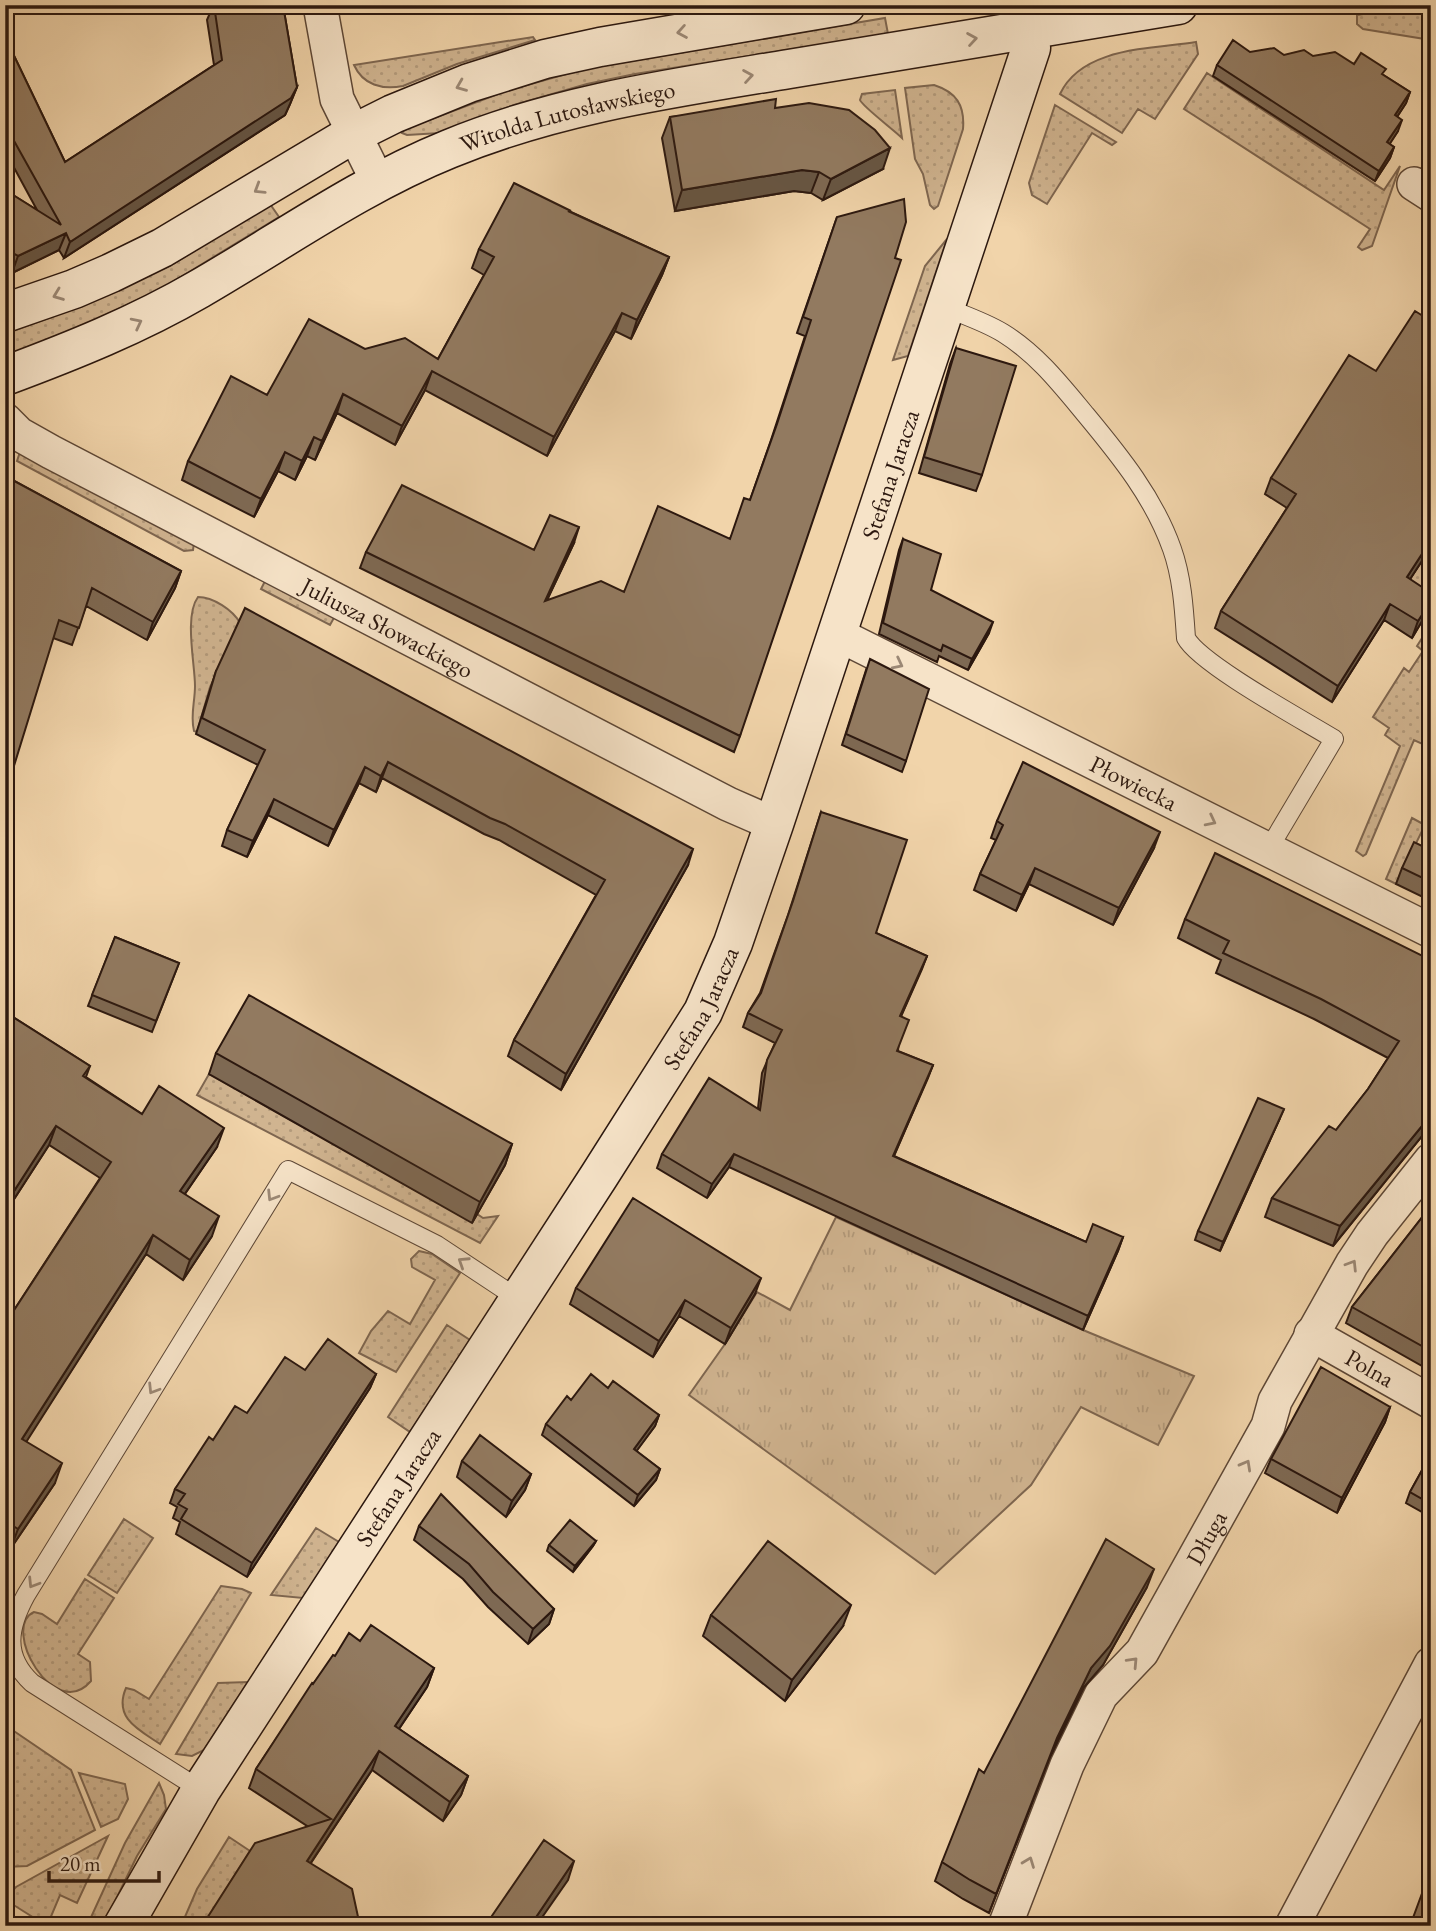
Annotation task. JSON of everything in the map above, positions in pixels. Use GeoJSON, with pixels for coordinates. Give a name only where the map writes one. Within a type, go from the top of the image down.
{"type":"FeatureCollection","features":[{"type":"Feature","properties":{"kind":"main road"},"geometry":{"type":"LineString","coordinates":[[5,313],[74,289],[162,248],[353,134],[393,114],[469,83],[545,59],[600,47],[846,5]]}},
{"type":"Feature","properties":{"kind":"main road","name":"Witolda Lutosławskiego"},"geometry":{"type":"LineString","coordinates":[[5,376],[131,326],[199,289],[378,182],[449,149],[513,126],[617,97],[1026,17],[1178,5]]}},
{"type":"Feature","properties":{"kind":"main road","name":"Stefana Jaracza"},"geometry":{"type":"LineString","coordinates":[[131,1918],[172,1838],[201,1790],[520,1300],[674,1060],[707,1003],[733,943],[774,824],[1031,48],[1026,17]]}},
{"type":"Feature","properties":{"kind":"street"},"geometry":{"type":"LineString","coordinates":[[320,5],[337,99],[378,182]]}},
{"type":"Feature","properties":{"kind":"street","name":"Juliusza Słowackiego"},"geometry":{"type":"LineString","coordinates":[[5,420],[19,434],[51,452],[728,804],[774,824]]}},
{"type":"Feature","properties":{"kind":"street","name":"Płowiecka"},"geometry":{"type":"LineString","coordinates":[[837,634],[1431,931]]}},
{"type":"Feature","properties":{"kind":"street","name":"Długa"},"geometry":{"type":"LineString","coordinates":[[1005,1926],[1067,1765],[1101,1695],[1142,1652],[1268,1426],[1275,1401],[1311,1334],[1372,1234],[1431,1160]]}},
{"type":"Feature","properties":{"kind":"street","name":"Polna"},"geometry":{"type":"LineString","coordinates":[[1311,1334],[1431,1402]]}},
{"type":"Feature","properties":{"kind":"street"},"geometry":{"type":"LineString","coordinates":[[1292,1926],[1431,1664]]}},
{"type":"Feature","properties":{"kind":"lane"},"geometry":{"type":"LineString","coordinates":[[944,307],[1000,331],[1028,351],[1065,389],[1138,482],[1154,509],[1172,550],[1181,583],[1189,645],[1218,667],[1334,739],[1268,850]]}},
{"type":"Feature","properties":{"kind":"lane"},"geometry":{"type":"LineString","coordinates":[[201,1790],[32,1684],[14,1661],[12,1631],[26,1595],[288,1170],[437,1245],[520,1300]]}},
{"type":"Feature","properties":{"kind":"green space"},"geometry":{"type":"Polygon","coordinates":[[[1418,5],[1431,6],[1431,40],[1363,29],[1357,24],[1357,15],[1418,5]]]}},
{"type":"Feature","properties":{"kind":"green space"},"geometry":{"type":"Polygon","coordinates":[[[885,18],[888,34],[635,74],[587,84],[514,105],[440,133],[402,133],[405,129],[506,91],[584,69],[885,18]]]}},
{"type":"Feature","properties":{"kind":"green space"},"geometry":{"type":"Polygon","coordinates":[[[533,37],[535,40],[457,64],[403,86],[374,84],[362,77],[354,65],[533,37]]]}},
{"type":"Feature","properties":{"kind":"green space"},"geometry":{"type":"Polygon","coordinates":[[[1196,42],[1198,54],[1155,119],[1138,109],[1122,133],[1060,94],[1070,79],[1084,67],[1101,59],[1139,49],[1196,42]]]}},
{"type":"Feature","properties":{"kind":"green space"},"geometry":{"type":"Polygon","coordinates":[[[1207,73],[1384,190],[1400,166],[1372,246],[1362,250],[1358,247],[1370,229],[1184,109],[1207,73]]]}},
{"type":"Feature","properties":{"kind":"green space"},"geometry":{"type":"Polygon","coordinates":[[[934,85],[948,91],[958,101],[963,129],[938,206],[934,209],[930,205],[923,174],[915,159],[905,88],[934,85]]]}},
{"type":"Feature","properties":{"kind":"green space"},"geometry":{"type":"Polygon","coordinates":[[[895,90],[902,138],[860,100],[862,94],[895,90]]]}},
{"type":"Feature","properties":{"kind":"green space"},"geometry":{"type":"Polygon","coordinates":[[[1055,105],[1116,142],[1112,145],[1092,133],[1047,204],[1032,195],[1029,183],[1055,105]]]}},
{"type":"Feature","properties":{"kind":"green space"},"geometry":{"type":"Polygon","coordinates":[[[270,204],[279,217],[163,288],[77,329],[5,356],[5,334],[81,306],[173,264],[270,204]]]}},
{"type":"Feature","properties":{"kind":"green space"},"geometry":{"type":"Polygon","coordinates":[[[947,239],[908,356],[893,360],[925,266],[947,239]]]}},
{"type":"Feature","properties":{"kind":"green space"},"geometry":{"type":"Polygon","coordinates":[[[20,452],[194,543],[193,550],[184,551],[17,461],[20,452]]]}},
{"type":"Feature","properties":{"kind":"green space"},"geometry":{"type":"Polygon","coordinates":[[[1431,547],[1431,611],[1428,611],[1401,593],[1431,547]]]}},
{"type":"Feature","properties":{"kind":"green space"},"geometry":{"type":"Polygon","coordinates":[[[265,581],[335,616],[330,625],[261,589],[265,581]]]}},
{"type":"Feature","properties":{"kind":"green space"},"geometry":{"type":"Polygon","coordinates":[[[198,597],[222,605],[233,613],[240,623],[210,687],[197,732],[194,731],[192,720],[195,686],[191,628],[194,605],[198,597]]]}},
{"type":"Feature","properties":{"kind":"green space"},"geometry":{"type":"Polygon","coordinates":[[[1431,624],[1431,742],[1429,747],[1414,740],[1363,856],[1356,851],[1400,746],[1385,735],[1389,728],[1373,717],[1404,668],[1409,672],[1423,651],[1417,646],[1431,624]]]}},
{"type":"Feature","properties":{"kind":"green space"},"geometry":{"type":"Polygon","coordinates":[[[1412,818],[1425,825],[1396,884],[1386,879],[1412,818]]]}},
{"type":"Feature","properties":{"kind":"green space"},"geometry":{"type":"Polygon","coordinates":[[[209,1074],[472,1222],[477,1214],[483,1218],[498,1216],[480,1243],[197,1095],[209,1074]]]}},
{"type":"Feature","properties":{"kind":"green space"},"geometry":{"type":"Polygon","coordinates":[[[836,1217],[1083,1330],[1194,1376],[1158,1445],[1081,1407],[1031,1485],[935,1574],[689,1395],[757,1292],[790,1310],[836,1217]]]}},
{"type":"Feature","properties":{"kind":"green space"},"geometry":{"type":"Polygon","coordinates":[[[419,1251],[432,1254],[460,1273],[396,1372],[359,1353],[371,1331],[388,1311],[410,1324],[435,1280],[412,1267],[411,1259],[419,1251]]]}},
{"type":"Feature","properties":{"kind":"green space"},"geometry":{"type":"Polygon","coordinates":[[[447,1325],[470,1340],[410,1432],[388,1417],[447,1325]]]}},
{"type":"Feature","properties":{"kind":"green space"},"geometry":{"type":"Polygon","coordinates":[[[124,1519],[153,1538],[117,1593],[88,1575],[124,1519]]]}},
{"type":"Feature","properties":{"kind":"green space"},"geometry":{"type":"Polygon","coordinates":[[[316,1528],[339,1542],[303,1598],[271,1595],[316,1528]]]}},
{"type":"Feature","properties":{"kind":"green space"},"geometry":{"type":"Polygon","coordinates":[[[85,1579],[114,1598],[78,1654],[90,1662],[91,1681],[77,1691],[62,1690],[48,1682],[27,1652],[23,1635],[25,1621],[34,1612],[57,1624],[85,1579]]]}},
{"type":"Feature","properties":{"kind":"green space"},"geometry":{"type":"Polygon","coordinates":[[[221,1586],[251,1593],[160,1744],[130,1722],[123,1707],[126,1688],[149,1699],[221,1586]]]}},
{"type":"Feature","properties":{"kind":"green space"},"geometry":{"type":"Polygon","coordinates":[[[248,1682],[204,1750],[192,1756],[176,1754],[218,1683],[248,1682]]]}},
{"type":"Feature","properties":{"kind":"green space"},"geometry":{"type":"Polygon","coordinates":[[[5,1725],[71,1770],[95,1830],[27,1866],[5,1867],[5,1725]]]}},
{"type":"Feature","properties":{"kind":"green space"},"geometry":{"type":"Polygon","coordinates":[[[79,1773],[125,1784],[128,1799],[118,1819],[101,1827],[79,1773]]]}},
{"type":"Feature","properties":{"kind":"green space"},"geometry":{"type":"Polygon","coordinates":[[[159,1783],[166,1809],[137,1856],[103,1926],[87,1926],[125,1843],[159,1783]]]}},
{"type":"Feature","properties":{"kind":"green space"},"geometry":{"type":"Polygon","coordinates":[[[108,1836],[77,1903],[60,1895],[47,1926],[12,1904],[10,1893],[16,1887],[108,1836]]]}},
{"type":"Feature","properties":{"kind":"green space"},"geometry":{"type":"Polygon","coordinates":[[[229,1837],[250,1851],[203,1926],[181,1926],[197,1889],[229,1837]]]}},
{"type":"Feature","properties":{"kind":"building"},"geometry":{"type":"Polygon","coordinates":[[[214,5],[283,5],[297,87],[291,98],[70,242],[66,233],[18,256],[5,249],[5,190],[61,225],[5,121],[5,37],[65,162],[222,60],[214,5]]]}},
{"type":"Feature","properties":{"kind":"building"},"geometry":{"type":"Polygon","coordinates":[[[1233,40],[1250,52],[1274,48],[1284,55],[1304,50],[1313,56],[1335,52],[1354,64],[1361,53],[1386,69],[1382,74],[1410,92],[1395,115],[1402,120],[1387,142],[1394,147],[1379,171],[1217,65],[1233,40]]]}},
{"type":"Feature","properties":{"kind":"building"},"geometry":{"type":"Polygon","coordinates":[[[776,99],[775,108],[809,103],[849,110],[875,130],[890,148],[831,179],[819,172],[802,170],[682,190],[670,117],[776,99]]]}},
{"type":"Feature","properties":{"kind":"building"},"geometry":{"type":"Polygon","coordinates":[[[514,183],[669,257],[637,320],[622,313],[554,437],[432,371],[402,426],[343,394],[322,441],[314,437],[302,461],[285,452],[261,499],[188,461],[231,376],[267,395],[309,319],[365,349],[405,338],[438,359],[494,257],[479,249],[514,183]]]}},
{"type":"Feature","properties":{"kind":"building"},"geometry":{"type":"Polygon","coordinates":[[[904,199],[906,222],[895,258],[901,260],[740,736],[366,552],[402,485],[534,550],[550,515],[579,527],[545,601],[601,581],[624,592],[658,506],[730,539],[744,498],[750,500],[777,424],[811,320],[803,317],[837,217],[904,199]]]}},
{"type":"Feature","properties":{"kind":"building"},"geometry":{"type":"Polygon","coordinates":[[[1415,311],[1431,321],[1431,540],[1407,577],[1431,593],[1431,601],[1418,621],[1390,604],[1338,686],[1221,611],[1296,494],[1271,478],[1349,355],[1376,371],[1415,311]]]}},
{"type":"Feature","properties":{"kind":"building"},"geometry":{"type":"Polygon","coordinates":[[[956,348],[1016,366],[982,475],[924,457],[956,348]]]}},
{"type":"Feature","properties":{"kind":"building"},"geometry":{"type":"Polygon","coordinates":[[[5,476],[181,571],[153,622],[92,588],[79,628],[59,620],[5,795],[5,476]]]}},
{"type":"Feature","properties":{"kind":"building"},"geometry":{"type":"Polygon","coordinates":[[[903,539],[941,554],[931,590],[993,622],[972,659],[943,645],[941,651],[883,623],[903,539]]]}},
{"type":"Feature","properties":{"kind":"building"},"geometry":{"type":"Polygon","coordinates":[[[245,608],[693,849],[566,1074],[514,1040],[605,880],[388,762],[381,776],[365,767],[334,830],[274,799],[253,841],[227,830],[265,750],[202,718],[216,671],[245,608]]]}},
{"type":"Feature","properties":{"kind":"building"},"geometry":{"type":"Polygon","coordinates":[[[870,659],[929,689],[906,761],[846,734],[870,659]]]}},
{"type":"Feature","properties":{"kind":"building"},"geometry":{"type":"Polygon","coordinates":[[[1023,762],[1160,832],[1119,908],[1035,868],[1022,895],[980,874],[1003,825],[997,821],[1023,762]]]}},
{"type":"Feature","properties":{"kind":"building"},"geometry":{"type":"Polygon","coordinates":[[[821,812],[907,840],[876,933],[927,956],[900,1016],[909,1020],[897,1051],[933,1065],[893,1156],[1086,1242],[1093,1224],[1123,1237],[1088,1316],[734,1154],[712,1184],[662,1154],[709,1078],[760,1110],[767,1060],[782,1030],[748,1013],[761,993],[821,812]]]}},
{"type":"Feature","properties":{"kind":"building"},"geometry":{"type":"Polygon","coordinates":[[[1431,831],[1431,882],[1402,868],[1414,842],[1424,847],[1431,831]]]}},
{"type":"Feature","properties":{"kind":"building"},"geometry":{"type":"Polygon","coordinates":[[[1215,853],[1431,960],[1431,1115],[1340,1226],[1272,1198],[1329,1126],[1336,1130],[1368,1089],[1399,1041],[1321,999],[1223,953],[1229,941],[1185,919],[1215,853]]]}},
{"type":"Feature","properties":{"kind":"building"},"geometry":{"type":"Polygon","coordinates":[[[115,937],[179,963],[156,1021],[92,995],[115,937]]]}},
{"type":"Feature","properties":{"kind":"building"},"geometry":{"type":"Polygon","coordinates":[[[249,995],[512,1144],[480,1202],[216,1053],[249,995]]]}},
{"type":"Feature","properties":{"kind":"building"},"geometry":{"type":"Polygon","coordinates":[[[5,1012],[90,1066],[83,1076],[142,1114],[159,1086],[224,1128],[180,1191],[219,1216],[190,1260],[153,1235],[22,1439],[62,1463],[18,1529],[5,1521],[5,1324],[111,1162],[56,1126],[5,1205],[5,1012]]]}},
{"type":"Feature","properties":{"kind":"building"},"geometry":{"type":"Polygon","coordinates":[[[1258,1098],[1284,1109],[1223,1242],[1198,1231],[1258,1098]]]}},
{"type":"Feature","properties":{"kind":"building"},"geometry":{"type":"Polygon","coordinates":[[[633,1198],[761,1278],[731,1328],[685,1300],[659,1341],[576,1288],[633,1198]]]}},
{"type":"Feature","properties":{"kind":"building"},"geometry":{"type":"Polygon","coordinates":[[[1431,1206],[1431,1351],[1352,1307],[1431,1206]]]}},
{"type":"Feature","properties":{"kind":"building"},"geometry":{"type":"Polygon","coordinates":[[[328,1339],[376,1374],[252,1563],[181,1519],[187,1509],[178,1504],[185,1494],[175,1489],[209,1437],[213,1440],[235,1406],[247,1413],[285,1357],[305,1370],[328,1339]]]}},
{"type":"Feature","properties":{"kind":"building"},"geometry":{"type":"Polygon","coordinates":[[[1321,1367],[1390,1407],[1342,1498],[1271,1459],[1321,1367]]]}},
{"type":"Feature","properties":{"kind":"building"},"geometry":{"type":"Polygon","coordinates":[[[591,1374],[608,1388],[613,1381],[659,1415],[634,1449],[660,1469],[638,1495],[546,1424],[567,1396],[571,1400],[591,1374]]]}},
{"type":"Feature","properties":{"kind":"building"},"geometry":{"type":"Polygon","coordinates":[[[480,1435],[531,1474],[512,1501],[462,1461],[480,1435]]]}},
{"type":"Feature","properties":{"kind":"building"},"geometry":{"type":"Polygon","coordinates":[[[1431,1454],[1431,1504],[1410,1492],[1431,1454]]]}},
{"type":"Feature","properties":{"kind":"building"},"geometry":{"type":"Polygon","coordinates":[[[441,1494],[554,1609],[533,1629],[493,1592],[469,1564],[419,1526],[441,1494]]]}},
{"type":"Feature","properties":{"kind":"building"},"geometry":{"type":"Polygon","coordinates":[[[570,1520],[596,1541],[575,1566],[549,1545],[570,1520]]]}},
{"type":"Feature","properties":{"kind":"building"},"geometry":{"type":"Polygon","coordinates":[[[1106,1539],[1154,1569],[1110,1646],[1091,1668],[1057,1738],[996,1894],[942,1862],[979,1769],[984,1773],[1106,1539]]]}},
{"type":"Feature","properties":{"kind":"building"},"geometry":{"type":"Polygon","coordinates":[[[768,1541],[851,1605],[792,1680],[711,1615],[768,1541]]]}},
{"type":"Feature","properties":{"kind":"building"},"geometry":{"type":"Polygon","coordinates":[[[371,1625],[434,1668],[395,1726],[468,1776],[450,1802],[379,1751],[307,1861],[352,1889],[360,1926],[202,1926],[255,1843],[331,1819],[256,1769],[312,1683],[333,1655],[335,1656],[349,1633],[360,1641],[371,1625]]]}},
{"type":"Feature","properties":{"kind":"building"},"geometry":{"type":"Polygon","coordinates":[[[544,1840],[574,1861],[530,1926],[485,1926],[544,1840]]]}},
{"type":"Feature","properties":{"kind":"building"},"geometry":{"type":"Polygon","coordinates":[[[1431,1869],[1431,1926],[1410,1926],[1431,1869]]]}}]}
